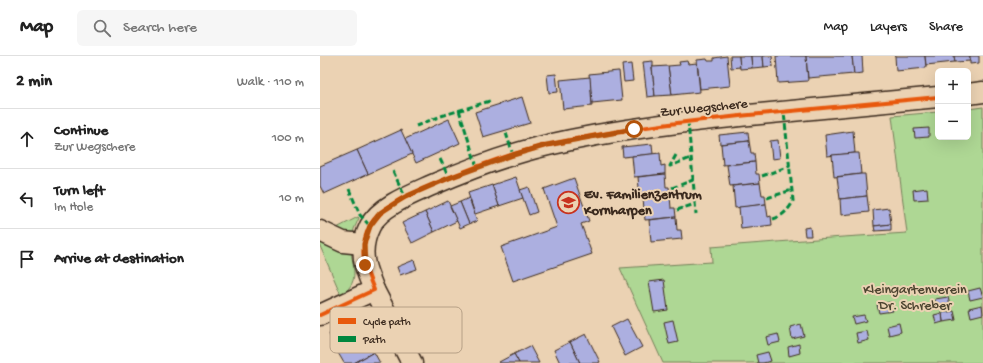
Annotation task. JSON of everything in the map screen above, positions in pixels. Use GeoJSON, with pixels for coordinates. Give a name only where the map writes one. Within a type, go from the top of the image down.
{"type":"FeatureCollection","features":[{"type":"Feature","properties":{"kind":"street"},"geometry":{"type":"LineString","coordinates":[[971,94],[983,92]]}},
{"type":"Feature","properties":{"kind":"street","name":"Zur Wegschere"},"geometry":{"type":"LineString","coordinates":[[364,244],[370,226],[380,213],[405,197],[478,167],[547,145],[634,129],[688,122],[935,97]]}},
{"type":"Feature","properties":{"kind":"street"},"geometry":{"type":"LineString","coordinates":[[320,231],[343,242],[364,244],[365,265],[374,290],[383,307]]}},
{"type":"Feature","properties":{"kind":"street"},"geometry":{"type":"LineString","coordinates":[[337,307],[374,290]]}},
{"type":"Feature","properties":{"kind":"street"},"geometry":{"type":"LineString","coordinates":[[320,315],[330,310]]}},
{"type":"Feature","properties":{"kind":"street"},"geometry":{"type":"LineString","coordinates":[[407,353],[412,363]]}},
{"type":"Feature","properties":{"kind":"green space","name":"Kleingartenverein Dr. Schreber"},"geometry":{"type":"Polygon","coordinates":[[[983,107],[983,363],[663,363],[620,268],[712,262],[711,247],[907,233],[892,116],[935,112],[935,140],[971,140],[971,109],[983,107]]]}},
{"type":"Feature","properties":{"kind":"green space"},"geometry":{"type":"Polygon","coordinates":[[[358,217],[359,218],[353,235],[331,231],[358,217]]]}},
{"type":"Feature","properties":{"kind":"green space"},"geometry":{"type":"Polygon","coordinates":[[[320,238],[351,252],[354,270],[353,281],[351,286],[341,295],[320,246],[320,238]]]}},
{"type":"Feature","properties":{"kind":"building"},"geometry":{"type":"Polygon","coordinates":[[[727,56],[730,86],[700,89],[697,60],[707,59],[708,61],[714,61],[714,58],[727,56]]]}},
{"type":"Feature","properties":{"kind":"building"},"geometry":{"type":"Polygon","coordinates":[[[730,56],[739,56],[740,67],[731,68],[730,56]]]}},
{"type":"Feature","properties":{"kind":"building"},"geometry":{"type":"Polygon","coordinates":[[[739,56],[751,56],[752,68],[740,69],[739,56]]]}},
{"type":"Feature","properties":{"kind":"building"},"geometry":{"type":"Polygon","coordinates":[[[751,56],[763,56],[764,67],[752,68],[751,56]]]}},
{"type":"Feature","properties":{"kind":"building"},"geometry":{"type":"Polygon","coordinates":[[[763,56],[772,56],[773,66],[764,67],[763,56]]]}},
{"type":"Feature","properties":{"kind":"building"},"geometry":{"type":"Polygon","coordinates":[[[776,56],[806,56],[808,81],[778,83],[776,56]]]}},
{"type":"Feature","properties":{"kind":"building"},"geometry":{"type":"Polygon","coordinates":[[[806,56],[852,56],[854,74],[808,78],[806,56]]]}},
{"type":"Feature","properties":{"kind":"building"},"geometry":{"type":"Polygon","coordinates":[[[852,56],[862,56],[863,73],[854,74],[852,56]]]}},
{"type":"Feature","properties":{"kind":"building"},"geometry":{"type":"Polygon","coordinates":[[[895,56],[925,56],[926,68],[896,71],[895,56]]]}},
{"type":"Feature","properties":{"kind":"building"},"geometry":{"type":"Polygon","coordinates":[[[925,56],[954,56],[955,62],[926,65],[925,56]]]}},
{"type":"Feature","properties":{"kind":"building"},"geometry":{"type":"Polygon","coordinates":[[[954,56],[970,56],[970,61],[955,62],[954,56]]]}},
{"type":"Feature","properties":{"kind":"building"},"geometry":{"type":"Polygon","coordinates":[[[970,56],[979,56],[979,63],[970,64],[970,56]]]}},
{"type":"Feature","properties":{"kind":"building"},"geometry":{"type":"Polygon","coordinates":[[[653,61],[652,67],[655,96],[647,97],[643,62],[653,61]]]}},
{"type":"Feature","properties":{"kind":"building"},"geometry":{"type":"Polygon","coordinates":[[[687,61],[688,64],[697,63],[700,92],[672,95],[668,66],[680,65],[679,62],[687,61]]]}},
{"type":"Feature","properties":{"kind":"building"},"geometry":{"type":"Polygon","coordinates":[[[631,64],[633,81],[624,82],[622,65],[631,64]]]}},
{"type":"Feature","properties":{"kind":"building"},"geometry":{"type":"Polygon","coordinates":[[[668,66],[672,95],[655,96],[652,67],[668,66]]]}},
{"type":"Feature","properties":{"kind":"building"},"geometry":{"type":"Polygon","coordinates":[[[619,71],[622,100],[592,103],[589,74],[619,71]]]}},
{"type":"Feature","properties":{"kind":"building"},"geometry":{"type":"Polygon","coordinates":[[[556,74],[558,92],[549,93],[547,75],[556,74]]]}},
{"type":"Feature","properties":{"kind":"building"},"geometry":{"type":"Polygon","coordinates":[[[590,77],[592,106],[563,109],[560,80],[590,77]]]}},
{"type":"Feature","properties":{"kind":"building"},"geometry":{"type":"Polygon","coordinates":[[[522,97],[530,123],[483,137],[475,112],[522,97]]]}},
{"type":"Feature","properties":{"kind":"building"},"geometry":{"type":"Polygon","coordinates":[[[449,119],[460,143],[416,163],[405,139],[449,119]]]}},
{"type":"Feature","properties":{"kind":"building"},"geometry":{"type":"Polygon","coordinates":[[[929,128],[929,137],[915,138],[914,129],[929,128]]]}},
{"type":"Feature","properties":{"kind":"building"},"geometry":{"type":"Polygon","coordinates":[[[401,130],[412,154],[368,174],[357,150],[401,130]]]}},
{"type":"Feature","properties":{"kind":"building"},"geometry":{"type":"Polygon","coordinates":[[[853,131],[855,153],[827,156],[825,135],[853,131]]]}},
{"type":"Feature","properties":{"kind":"building"},"geometry":{"type":"Polygon","coordinates":[[[748,132],[749,141],[720,144],[719,135],[748,132]]]}},
{"type":"Feature","properties":{"kind":"building"},"geometry":{"type":"Polygon","coordinates":[[[778,140],[780,158],[772,159],[770,141],[778,140]]]}},
{"type":"Feature","properties":{"kind":"building"},"geometry":{"type":"Polygon","coordinates":[[[749,141],[751,153],[754,153],[755,162],[723,165],[721,144],[749,141]]]}},
{"type":"Feature","properties":{"kind":"building"},"geometry":{"type":"Polygon","coordinates":[[[652,144],[653,154],[623,157],[622,147],[652,144]]]}},
{"type":"Feature","properties":{"kind":"building"},"geometry":{"type":"Polygon","coordinates":[[[357,150],[368,174],[324,194],[320,186],[320,166],[357,150]]]}},
{"type":"Feature","properties":{"kind":"building"},"geometry":{"type":"Polygon","coordinates":[[[660,153],[661,166],[665,165],[665,174],[634,177],[632,156],[660,153]]]}},
{"type":"Feature","properties":{"kind":"building"},"geometry":{"type":"Polygon","coordinates":[[[859,153],[861,174],[834,177],[832,155],[859,153]]]}},
{"type":"Feature","properties":{"kind":"building"},"geometry":{"type":"Polygon","coordinates":[[[755,162],[756,174],[759,174],[760,183],[730,186],[727,165],[755,162]]]}},
{"type":"Feature","properties":{"kind":"building"},"geometry":{"type":"Polygon","coordinates":[[[665,174],[666,187],[669,187],[670,196],[640,198],[638,177],[665,174]]]}},
{"type":"Feature","properties":{"kind":"building"},"geometry":{"type":"Polygon","coordinates":[[[865,174],[867,196],[840,199],[837,177],[865,174]]]}},
{"type":"Feature","properties":{"kind":"building"},"geometry":{"type":"Polygon","coordinates":[[[516,177],[523,198],[499,206],[492,185],[516,177]]]}},
{"type":"Feature","properties":{"kind":"building"},"geometry":{"type":"Polygon","coordinates":[[[574,178],[589,221],[581,224],[592,254],[513,281],[501,247],[557,227],[544,189],[574,178]]]}},
{"type":"Feature","properties":{"kind":"building"},"geometry":{"type":"Polygon","coordinates":[[[760,183],[762,195],[765,195],[766,204],[735,208],[733,186],[760,183]]]}},
{"type":"Feature","properties":{"kind":"building"},"geometry":{"type":"Polygon","coordinates":[[[492,185],[499,206],[475,214],[468,193],[492,185]]]}},
{"type":"Feature","properties":{"kind":"building"},"geometry":{"type":"Polygon","coordinates":[[[529,187],[537,212],[529,215],[520,190],[529,187]]]}},
{"type":"Feature","properties":{"kind":"building"},"geometry":{"type":"Polygon","coordinates":[[[927,188],[928,199],[914,200],[913,190],[927,188]]]}},
{"type":"Feature","properties":{"kind":"building"},"geometry":{"type":"Polygon","coordinates":[[[670,196],[671,208],[675,208],[676,217],[645,220],[643,198],[670,196]]]}},
{"type":"Feature","properties":{"kind":"building"},"geometry":{"type":"Polygon","coordinates":[[[867,196],[869,212],[841,215],[840,199],[867,196]]]}},
{"type":"Feature","properties":{"kind":"building"},"geometry":{"type":"Polygon","coordinates":[[[469,198],[477,221],[469,224],[460,202],[469,198]]]}},
{"type":"Feature","properties":{"kind":"building"},"geometry":{"type":"Polygon","coordinates":[[[448,201],[457,221],[434,232],[425,212],[448,201]]]}},
{"type":"Feature","properties":{"kind":"building"},"geometry":{"type":"Polygon","coordinates":[[[460,202],[469,224],[460,228],[450,206],[460,202]]]}},
{"type":"Feature","properties":{"kind":"building"},"geometry":{"type":"Polygon","coordinates":[[[766,204],[768,217],[771,216],[772,225],[741,229],[739,207],[766,204]]]}},
{"type":"Feature","properties":{"kind":"building"},"geometry":{"type":"Polygon","coordinates":[[[889,208],[891,224],[874,226],[873,210],[889,208]]]}},
{"type":"Feature","properties":{"kind":"building"},"geometry":{"type":"Polygon","coordinates":[[[425,212],[434,232],[412,243],[402,223],[425,212]]]}},
{"type":"Feature","properties":{"kind":"building"},"geometry":{"type":"Polygon","coordinates":[[[676,217],[677,230],[681,230],[682,239],[651,242],[649,220],[676,217]]]}},
{"type":"Feature","properties":{"kind":"building"},"geometry":{"type":"Polygon","coordinates":[[[891,224],[891,230],[875,231],[874,226],[891,224]]]}},
{"type":"Feature","properties":{"kind":"building"},"geometry":{"type":"Polygon","coordinates":[[[810,227],[811,236],[805,236],[804,228],[810,227]]]}},
{"type":"Feature","properties":{"kind":"building"},"geometry":{"type":"Polygon","coordinates":[[[414,260],[417,269],[400,275],[397,267],[414,260]]]}},
{"type":"Feature","properties":{"kind":"building"},"geometry":{"type":"Polygon","coordinates":[[[664,280],[668,310],[654,312],[649,282],[664,280]]]}},
{"type":"Feature","properties":{"kind":"building"},"geometry":{"type":"Polygon","coordinates":[[[980,288],[983,297],[970,300],[968,291],[980,288]]]}},
{"type":"Feature","properties":{"kind":"building"},"geometry":{"type":"Polygon","coordinates":[[[948,297],[950,306],[936,309],[935,299],[948,297]]]}},
{"type":"Feature","properties":{"kind":"building"},"geometry":{"type":"Polygon","coordinates":[[[891,302],[893,311],[879,313],[877,305],[891,302]]]}},
{"type":"Feature","properties":{"kind":"building"},"geometry":{"type":"Polygon","coordinates":[[[982,305],[983,314],[971,317],[969,308],[982,305]]]}},
{"type":"Feature","properties":{"kind":"building"},"geometry":{"type":"Polygon","coordinates":[[[954,311],[956,320],[943,322],[942,313],[954,311]]]}},
{"type":"Feature","properties":{"kind":"building"},"geometry":{"type":"Polygon","coordinates":[[[942,313],[943,322],[936,324],[934,315],[942,313]]]}},
{"type":"Feature","properties":{"kind":"building"},"geometry":{"type":"Polygon","coordinates":[[[864,315],[866,321],[854,324],[852,317],[864,315]]]}},
{"type":"Feature","properties":{"kind":"building"},"geometry":{"type":"Polygon","coordinates":[[[627,319],[642,347],[625,356],[611,327],[627,319]]]}},
{"type":"Feature","properties":{"kind":"building"},"geometry":{"type":"Polygon","coordinates":[[[673,320],[678,342],[669,344],[664,322],[673,320]]]}},
{"type":"Feature","properties":{"kind":"building"},"geometry":{"type":"Polygon","coordinates":[[[899,323],[901,332],[889,335],[887,326],[899,323]]]}},
{"type":"Feature","properties":{"kind":"building"},"geometry":{"type":"Polygon","coordinates":[[[801,324],[804,336],[792,339],[790,327],[801,324]]]}},
{"type":"Feature","properties":{"kind":"building"},"geometry":{"type":"Polygon","coordinates":[[[867,331],[869,340],[858,343],[856,333],[867,331]]]}},
{"type":"Feature","properties":{"kind":"building"},"geometry":{"type":"Polygon","coordinates":[[[586,334],[600,362],[598,363],[580,363],[570,342],[586,334]]]}},
{"type":"Feature","properties":{"kind":"building"},"geometry":{"type":"Polygon","coordinates":[[[778,334],[780,342],[768,345],[766,337],[778,334]]]}},
{"type":"Feature","properties":{"kind":"building"},"geometry":{"type":"Polygon","coordinates":[[[570,342],[580,363],[560,363],[554,350],[570,342]]]}},
{"type":"Feature","properties":{"kind":"building"},"geometry":{"type":"Polygon","coordinates":[[[799,344],[800,353],[789,356],[788,347],[799,344]]]}},
{"type":"Feature","properties":{"kind":"building"},"geometry":{"type":"Polygon","coordinates":[[[530,346],[539,363],[519,363],[514,354],[530,346]]]}},
{"type":"Feature","properties":{"kind":"building"},"geometry":{"type":"Polygon","coordinates":[[[768,352],[771,361],[758,363],[756,355],[768,352]]]}},
{"type":"Feature","properties":{"kind":"building"},"geometry":{"type":"Polygon","coordinates":[[[338,353],[372,353],[354,363],[344,363],[338,353]]]}},
{"type":"Feature","properties":{"kind":"building"},"geometry":{"type":"Polygon","coordinates":[[[375,353],[380,363],[354,363],[375,353]]]}},
{"type":"Feature","properties":{"kind":"building"},"geometry":{"type":"Polygon","coordinates":[[[514,354],[519,363],[499,363],[499,362],[514,354]]]}},
{"type":"Feature","properties":{"kind":"marked path"},"geometry":{"type":"LineString","coordinates":[[416,126],[441,116],[490,101]]}},
{"type":"Feature","properties":{"kind":"marked path"},"geometry":{"type":"LineString","coordinates":[[459,110],[477,167]]}},
{"type":"Feature","properties":{"kind":"marked path"},"geometry":{"type":"LineString","coordinates":[[773,219],[785,212],[793,201],[784,112]]}},
{"type":"Feature","properties":{"kind":"marked path"},"geometry":{"type":"LineString","coordinates":[[688,121],[696,214]]}},
{"type":"Feature","properties":{"kind":"marked path"},"geometry":{"type":"LineString","coordinates":[[506,133],[513,155]]}},
{"type":"Feature","properties":{"kind":"marked path"},"geometry":{"type":"LineString","coordinates":[[676,155],[670,166],[691,158]]}},
{"type":"Feature","properties":{"kind":"marked path"},"geometry":{"type":"LineString","coordinates":[[440,159],[449,178]]}},
{"type":"Feature","properties":{"kind":"marked path"},"geometry":{"type":"LineString","coordinates":[[762,176],[790,166]]}},
{"type":"Feature","properties":{"kind":"marked path"},"geometry":{"type":"LineString","coordinates":[[393,171],[405,197]]}},
{"type":"Feature","properties":{"kind":"marked path"},"geometry":{"type":"LineString","coordinates":[[672,188],[693,180]]}},
{"type":"Feature","properties":{"kind":"marked path"},"geometry":{"type":"LineString","coordinates":[[349,189],[360,215],[370,226]]}},
{"type":"Feature","properties":{"kind":"marked path"},"geometry":{"type":"LineString","coordinates":[[767,198],[792,190]]}},
{"type":"Feature","properties":{"kind":"marked path"},"geometry":{"type":"LineString","coordinates":[[677,210],[695,204]]}},
{"type":"Feature","properties":{"kind":"cycle path"},"geometry":{"type":"LineString","coordinates":[[337,307],[374,290],[365,265],[364,245],[370,226],[381,212],[397,201],[415,192],[489,162],[574,139],[653,126],[935,97]]}},
{"type":"Feature","properties":{"kind":"cycle path"},"geometry":{"type":"LineString","coordinates":[[320,315],[330,310]]}},
{"type":"Feature","properties":{"kind":"place","name":"Ev. Familienzentrum Kornharpen"},"geometry":{"type":"Point","coordinates":[568,203]}},
{"type":"Feature","properties":{"kind":"route"},"geometry":{"type":"LineString","coordinates":[[365,265],[364,244],[370,226],[380,213],[405,197],[449,178],[513,155],[547,145],[634,129]]}}]}
